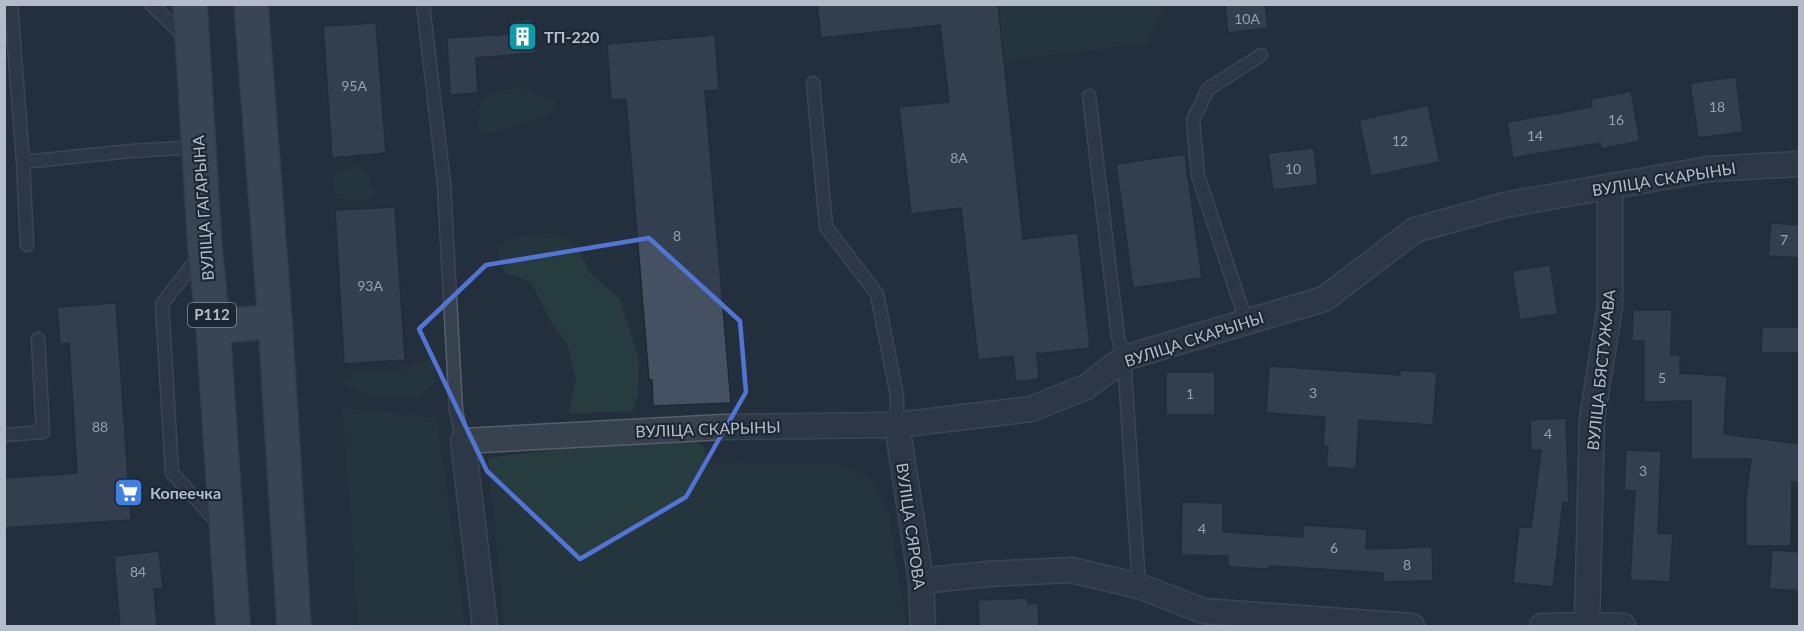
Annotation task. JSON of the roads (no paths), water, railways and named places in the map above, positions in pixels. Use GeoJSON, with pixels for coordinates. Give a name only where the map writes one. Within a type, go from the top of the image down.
{"type":"FeatureCollection","features":[{"type":"Feature","properties":{"kind":"main road","name":"ВУЛІЦА ГАГАРЫНА"},"geometry":{"type":"LineString","coordinates":[[190,4],[205,248],[213,327],[233,627]]}},
{"type":"Feature","properties":{"kind":"main road"},"geometry":{"type":"LineString","coordinates":[[251,4],[275,321],[294,627]]}},
{"type":"Feature","properties":{"kind":"main road"},"geometry":{"type":"LineString","coordinates":[[213,327],[275,321]]}},
{"type":"Feature","properties":{"kind":"street","name":"ВУЛІЦА СКАРЫНЫ"},"geometry":{"type":"LineString","coordinates":[[463,441],[724,427],[897,425],[1031,409],[1086,387],[1124,358],[1324,299],[1414,230],[1505,205],[1709,169],[1800,164]]}},
{"type":"Feature","properties":{"kind":"street","name":"ВУЛІЦА БЯСТУЖАВА"},"geometry":{"type":"LineString","coordinates":[[1587,625],[1592,419],[1610,306],[1610,186]]}},
{"type":"Feature","properties":{"kind":"street","name":"ВУЛІЦА СЯРОВА"},"geometry":{"type":"LineString","coordinates":[[897,425],[921,581],[923,627]]}},
{"type":"Feature","properties":{"kind":"street"},"geometry":{"type":"LineString","coordinates":[[463,441],[485,627]]}},
{"type":"Feature","properties":{"kind":"street"},"geometry":{"type":"LineString","coordinates":[[921,581],[988,574],[1071,570],[1139,586],[1203,611],[1412,627]]}},
{"type":"Feature","properties":{"kind":"street"},"geometry":{"type":"LineString","coordinates":[[1542,627],[1587,625],[1623,627]]}},
{"type":"Feature","properties":{"kind":"lane"},"geometry":{"type":"LineString","coordinates":[[11,4],[27,245]]}},
{"type":"Feature","properties":{"kind":"lane"},"geometry":{"type":"LineString","coordinates":[[151,4],[193,45]]}},
{"type":"Feature","properties":{"kind":"lane"},"geometry":{"type":"LineString","coordinates":[[423,4],[444,184],[456,411],[463,441]]}},
{"type":"Feature","properties":{"kind":"lane"},"geometry":{"type":"LineString","coordinates":[[1246,321],[1198,176],[1193,120],[1208,89],[1261,56]]}},
{"type":"Feature","properties":{"kind":"lane"},"geometry":{"type":"LineString","coordinates":[[813,83],[826,226],[877,294],[897,396],[897,425]]}},
{"type":"Feature","properties":{"kind":"lane"},"geometry":{"type":"LineString","coordinates":[[1089,96],[1118,337],[1124,358],[1139,586]]}},
{"type":"Feature","properties":{"kind":"lane"},"geometry":{"type":"LineString","coordinates":[[23,162],[199,147]]}},
{"type":"Feature","properties":{"kind":"lane"},"geometry":{"type":"LineString","coordinates":[[205,248],[162,304],[172,473],[225,530]]}},
{"type":"Feature","properties":{"kind":"lane"},"geometry":{"type":"LineString","coordinates":[[4,435],[43,432],[38,339]]}},
{"type":"Feature","properties":{"kind":"place","name":"ТП-220"},"geometry":{"type":"Point","coordinates":[523,37]}},
{"type":"Feature","properties":{"kind":"place","name":"Копеечка"},"geometry":{"type":"Point","coordinates":[129,493]}}]}
